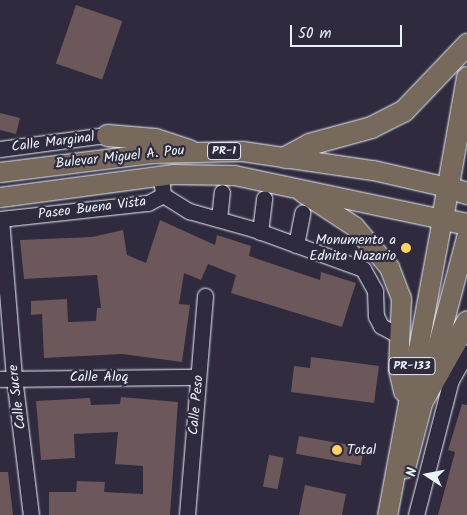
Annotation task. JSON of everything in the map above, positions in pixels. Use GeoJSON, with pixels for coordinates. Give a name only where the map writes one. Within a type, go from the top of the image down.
{"type":"FeatureCollection","features":[{"type":"Feature","properties":{"kind":"highway"},"geometry":{"type":"LineString","coordinates":[[285,157],[309,144],[371,127],[403,111],[467,44]]}},
{"type":"Feature","properties":{"kind":"highway"},"geometry":{"type":"LineString","coordinates":[[442,219],[467,76]]}},
{"type":"Feature","properties":{"kind":"highway"},"geometry":{"type":"LineString","coordinates":[[107,135],[155,139],[189,150]]}},
{"type":"Feature","properties":{"kind":"highway","name":"PR-1"},"geometry":{"type":"LineString","coordinates":[[447,187],[467,193]]}},
{"type":"Feature","properties":{"kind":"highway","name":"PR-1"},"geometry":{"type":"LineString","coordinates":[[442,219],[467,224]]}},
{"type":"Feature","properties":{"kind":"highway"},"geometry":{"type":"LineString","coordinates":[[413,403],[467,321]]}},
{"type":"Feature","properties":{"kind":"main road","name":"Bulevar Miguel A. Pou"},"geometry":{"type":"LineString","coordinates":[[0,172],[189,150],[285,157],[374,170],[447,187]]}},
{"type":"Feature","properties":{"kind":"main road","name":"Bulevar Miguel A. Pou"},"geometry":{"type":"LineString","coordinates":[[0,197],[162,175],[234,175],[442,219]]}},
{"type":"Feature","properties":{"kind":"main road"},"geometry":{"type":"LineString","coordinates":[[293,186],[354,226],[389,267],[401,298],[398,369],[413,403]]}},
{"type":"Feature","properties":{"kind":"main road","name":"PR-133"},"geometry":{"type":"LineString","coordinates":[[392,515],[413,403],[442,219]]}},
{"type":"Feature","properties":{"kind":"main road","name":"PR-133"},"geometry":{"type":"LineString","coordinates":[[387,515],[413,403],[467,234]]}},
{"type":"Feature","properties":{"kind":"street","name":"Calle Marginal"},"geometry":{"type":"LineString","coordinates":[[0,149],[107,135]]}},
{"type":"Feature","properties":{"kind":"street","name":"Paseo Buena Vista"},"geometry":{"type":"LineString","coordinates":[[1,219],[148,203],[163,195],[162,175]]}},
{"type":"Feature","properties":{"kind":"street"},"geometry":{"type":"LineString","coordinates":[[219,220],[222,192]]}},
{"type":"Feature","properties":{"kind":"street"},"geometry":{"type":"LineString","coordinates":[[163,195],[189,211],[260,232],[363,269],[376,291],[376,316],[381,326],[398,335]]}},
{"type":"Feature","properties":{"kind":"street"},"geometry":{"type":"LineString","coordinates":[[260,232],[264,198]]}},
{"type":"Feature","properties":{"kind":"street"},"geometry":{"type":"LineString","coordinates":[[296,245],[302,214]]}},
{"type":"Feature","properties":{"kind":"street","name":"Calle Sucre"},"geometry":{"type":"LineString","coordinates":[[1,219],[7,378],[31,515]]}},
{"type":"Feature","properties":{"kind":"street","name":"Calle Peso"},"geometry":{"type":"LineString","coordinates":[[187,515],[205,296]]}},
{"type":"Feature","properties":{"kind":"street"},"geometry":{"type":"LineString","coordinates":[[416,515],[451,380],[467,352]]}},
{"type":"Feature","properties":{"kind":"street","name":"Calle Aloq"},"geometry":{"type":"LineString","coordinates":[[7,378],[198,377]]}},
{"type":"Feature","properties":{"kind":"building"},"geometry":{"type":"Polygon","coordinates":[[[76,5],[122,21],[102,80],[56,64],[76,5]]]}},
{"type":"Feature","properties":{"kind":"building"},"geometry":{"type":"Polygon","coordinates":[[[0,113],[20,118],[16,134],[0,130],[0,113]]]}},
{"type":"Feature","properties":{"kind":"building"},"geometry":{"type":"Polygon","coordinates":[[[160,220],[215,245],[217,235],[251,246],[249,256],[320,280],[321,272],[356,283],[342,327],[231,293],[236,275],[208,264],[201,280],[184,273],[179,304],[190,305],[182,362],[122,354],[44,358],[42,314],[31,315],[31,301],[67,299],[68,322],[96,321],[97,308],[101,308],[97,275],[24,279],[20,240],[92,237],[123,230],[127,255],[146,263],[160,220]]]}},
{"type":"Feature","properties":{"kind":"building"},"geometry":{"type":"Polygon","coordinates":[[[311,357],[379,366],[374,403],[291,392],[294,366],[310,368],[311,357]]]}},
{"type":"Feature","properties":{"kind":"building"},"geometry":{"type":"Polygon","coordinates":[[[121,397],[178,402],[170,515],[49,515],[49,492],[76,492],[77,481],[105,482],[104,492],[143,494],[143,466],[115,464],[118,432],[74,434],[75,458],[41,460],[36,401],[90,398],[91,405],[120,404],[121,397]]]}},
{"type":"Feature","properties":{"kind":"building"},"geometry":{"type":"Polygon","coordinates":[[[462,404],[467,405],[467,515],[438,515],[455,452],[448,450],[462,404]]]}},
{"type":"Feature","properties":{"kind":"building"},"geometry":{"type":"Polygon","coordinates":[[[299,436],[364,447],[361,465],[296,454],[299,436]]]}},
{"type":"Feature","properties":{"kind":"building"},"geometry":{"type":"Polygon","coordinates":[[[269,455],[284,458],[278,489],[263,486],[269,455]]]}},
{"type":"Feature","properties":{"kind":"building"},"geometry":{"type":"Polygon","coordinates":[[[0,472],[8,472],[13,515],[0,515],[0,472]]]}},
{"type":"Feature","properties":{"kind":"building"},"geometry":{"type":"Polygon","coordinates":[[[305,485],[346,494],[342,515],[299,515],[305,485]]]}},
{"type":"Feature","properties":{"kind":"place","name":"Monumento a Ednita Nazario"},"geometry":{"type":"Point","coordinates":[406,248]}},
{"type":"Feature","properties":{"kind":"place","name":"Total"},"geometry":{"type":"Point","coordinates":[337,450]}}]}
